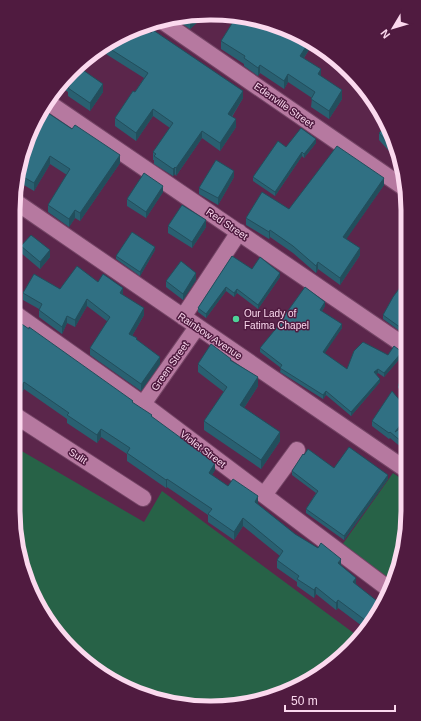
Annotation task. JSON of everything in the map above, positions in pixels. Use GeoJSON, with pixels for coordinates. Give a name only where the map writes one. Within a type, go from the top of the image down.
{"type":"FeatureCollection","features":[{"type":"Feature","properties":{"kind":"street","name":"Edenville Street"},"geometry":{"type":"LineString","coordinates":[[168,25],[399,185]]}},
{"type":"Feature","properties":{"kind":"street","name":"Red Street"},"geometry":{"type":"LineString","coordinates":[[52,105],[401,343]]}},
{"type":"Feature","properties":{"kind":"street","name":"Rainbow Avenue"},"geometry":{"type":"LineString","coordinates":[[20,205],[401,466]]}},
{"type":"Feature","properties":{"kind":"street"},"geometry":{"type":"LineString","coordinates":[[183,317],[239,232]]}},
{"type":"Feature","properties":{"kind":"street","name":"Violet Street"},"geometry":{"type":"LineString","coordinates":[[20,317],[144,404],[385,586]]}},
{"type":"Feature","properties":{"kind":"street","name":"Green Street"},"geometry":{"type":"LineString","coordinates":[[144,404],[197,327]]}},
{"type":"Feature","properties":{"kind":"street","name":"Sulit"},"geometry":{"type":"LineString","coordinates":[[20,419],[143,498]]}},
{"type":"Feature","properties":{"kind":"street"},"geometry":{"type":"LineString","coordinates":[[264,495],[297,450]]}},
{"type":"Feature","properties":{"kind":"green space"},"geometry":{"type":"Polygon","coordinates":[[[20,450],[144,522],[162,491],[355,634],[326,662],[295,681],[260,695],[223,701],[198,701],[161,695],[126,681],[95,662],[67,636],[59,626],[40,595],[30,572],[26,560],[20,523],[20,450]]]}},
{"type":"Feature","properties":{"kind":"green space"},"geometry":{"type":"Polygon","coordinates":[[[393,473],[401,478],[401,523],[395,560],[388,579],[342,545],[393,473]]]}},
{"type":"Feature","properties":{"kind":"building"},"geometry":{"type":"Polygon","coordinates":[[[233,22],[260,26],[272,30],[306,46],[300,56],[321,69],[318,74],[342,90],[329,111],[311,99],[315,92],[288,74],[284,81],[260,65],[258,68],[244,58],[245,56],[221,41],[233,22]]]}},
{"type":"Feature","properties":{"kind":"building"},"geometry":{"type":"Polygon","coordinates":[[[153,30],[243,91],[228,114],[236,119],[220,143],[202,131],[176,168],[175,167],[173,169],[154,156],[156,154],[153,152],[173,123],[153,109],[136,133],[115,118],[133,91],[135,92],[148,73],[110,49],[147,31],[151,33],[153,30]]]}},
{"type":"Feature","properties":{"kind":"building"},"geometry":{"type":"Polygon","coordinates":[[[82,70],[103,84],[90,103],[68,88],[70,85],[68,84],[82,70]]]}},
{"type":"Feature","properties":{"kind":"building"},"geometry":{"type":"Polygon","coordinates":[[[47,113],[72,129],[75,125],[120,155],[80,213],[75,210],[69,219],[48,205],[70,169],[50,156],[34,183],[23,177],[26,161],[40,126],[47,113]]]}},
{"type":"Feature","properties":{"kind":"building"},"geometry":{"type":"Polygon","coordinates":[[[301,128],[316,139],[304,154],[302,152],[275,192],[253,177],[278,141],[286,147],[301,128]]]}},
{"type":"Feature","properties":{"kind":"building"},"geometry":{"type":"Polygon","coordinates":[[[383,130],[388,143],[379,133],[383,130]]]}},
{"type":"Feature","properties":{"kind":"building"},"geometry":{"type":"Polygon","coordinates":[[[337,146],[384,178],[343,237],[360,248],[340,278],[318,262],[316,266],[293,246],[270,230],[269,232],[246,218],[262,192],[289,209],[337,146]]]}},
{"type":"Feature","properties":{"kind":"building"},"geometry":{"type":"Polygon","coordinates":[[[216,160],[234,171],[218,198],[199,188],[216,160]]]}},
{"type":"Feature","properties":{"kind":"building"},"geometry":{"type":"Polygon","coordinates":[[[144,173],[163,186],[146,212],[127,199],[144,173]]]}},
{"type":"Feature","properties":{"kind":"building"},"geometry":{"type":"Polygon","coordinates":[[[182,205],[206,220],[192,242],[168,226],[182,205]]]}},
{"type":"Feature","properties":{"kind":"building"},"geometry":{"type":"Polygon","coordinates":[[[132,232],[155,247],[140,272],[116,256],[132,232]]]}},
{"type":"Feature","properties":{"kind":"building"},"geometry":{"type":"Polygon","coordinates":[[[31,235],[50,250],[40,262],[21,246],[31,235]]]}},
{"type":"Feature","properties":{"kind":"building"},"geometry":{"type":"Polygon","coordinates":[[[232,256],[252,269],[260,257],[280,273],[258,305],[237,289],[234,293],[226,287],[206,314],[198,308],[232,256]]]}},
{"type":"Feature","properties":{"kind":"building"},"geometry":{"type":"Polygon","coordinates":[[[181,261],[196,273],[183,294],[166,281],[181,261]]]}},
{"type":"Feature","properties":{"kind":"building"},"geometry":{"type":"Polygon","coordinates":[[[77,266],[98,282],[103,274],[123,288],[120,293],[144,308],[129,334],[137,338],[136,339],[160,357],[141,384],[90,348],[110,317],[87,299],[75,320],[67,316],[62,327],[39,310],[42,304],[23,293],[34,274],[60,289],[77,266]]]}},
{"type":"Feature","properties":{"kind":"building"},"geometry":{"type":"Polygon","coordinates":[[[401,286],[401,328],[383,315],[401,286]]]}},
{"type":"Feature","properties":{"kind":"building"},"geometry":{"type":"Polygon","coordinates":[[[305,287],[325,302],[320,310],[342,324],[323,352],[347,369],[354,351],[363,342],[388,355],[394,346],[401,351],[401,353],[384,373],[378,369],[374,372],[380,379],[351,412],[326,391],[323,395],[280,368],[282,365],[260,348],[283,320],[282,319],[305,287]]]}},
{"type":"Feature","properties":{"kind":"building"},"geometry":{"type":"Polygon","coordinates":[[[20,323],[29,329],[29,327],[133,401],[132,402],[152,415],[151,416],[215,463],[209,473],[228,486],[233,479],[258,496],[255,502],[295,534],[318,548],[321,543],[341,559],[338,563],[356,578],[353,582],[377,601],[369,616],[366,621],[338,600],[336,603],[316,587],[314,590],[297,579],[299,576],[277,560],[283,551],[243,518],[234,532],[208,514],[212,509],[127,453],[130,448],[101,429],[97,435],[67,415],[69,413],[24,382],[20,388],[20,323]]]}},
{"type":"Feature","properties":{"kind":"building"},"geometry":{"type":"Polygon","coordinates":[[[211,344],[231,359],[230,360],[258,377],[240,405],[280,432],[261,460],[204,421],[227,387],[198,364],[211,344]]]}},
{"type":"Feature","properties":{"kind":"building"},"geometry":{"type":"Polygon","coordinates":[[[392,391],[401,402],[401,424],[395,432],[401,428],[401,441],[390,432],[389,433],[372,421],[392,391]]]}},
{"type":"Feature","properties":{"kind":"building"},"geometry":{"type":"Polygon","coordinates":[[[349,447],[388,475],[344,536],[306,509],[318,491],[292,471],[308,449],[334,468],[349,447]]]}},
{"type":"Feature","properties":{"kind":"place","name":"Our Lady of Fatima Chapel"},"geometry":{"type":"Point","coordinates":[236,319]}}]}
